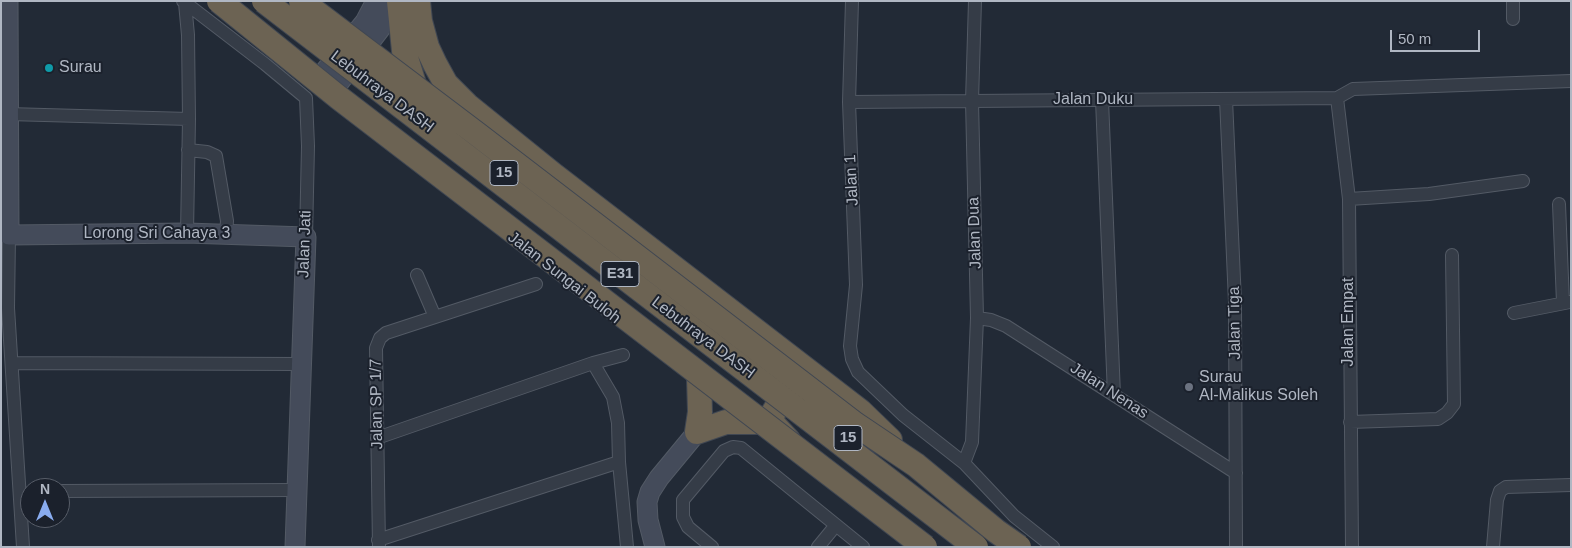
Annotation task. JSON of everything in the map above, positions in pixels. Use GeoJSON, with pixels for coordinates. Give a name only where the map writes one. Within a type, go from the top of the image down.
{"type":"FeatureCollection","features":[{"type":"Feature","properties":{"kind":"highway","name":"Jalan Sungai Buloh"},"geometry":{"type":"LineString","coordinates":[[212,1],[318,91],[614,319],[699,378],[923,547]]}},
{"type":"Feature","properties":{"kind":"highway","name":"Lebuhraya DASH"},"geometry":{"type":"LineString","coordinates":[[219,1],[338,97],[923,547]]}},
{"type":"Feature","properties":{"kind":"highway","name":"Lebuhraya DASH"},"geometry":{"type":"LineString","coordinates":[[264,1],[976,547]]}},
{"type":"Feature","properties":{"kind":"highway","name":"15"},"geometry":{"type":"LineString","coordinates":[[270,1],[436,120],[989,547]]}},
{"type":"Feature","properties":{"kind":"highway"},"geometry":{"type":"LineString","coordinates":[[301,1],[855,424],[916,465]]}},
{"type":"Feature","properties":{"kind":"highway"},"geometry":{"type":"LineString","coordinates":[[399,1],[404,51],[410,74],[422,104],[436,120]]}},
{"type":"Feature","properties":{"kind":"highway"},"geometry":{"type":"LineString","coordinates":[[418,1],[420,21],[427,47],[435,64],[446,84],[467,105],[563,182],[860,411],[916,465],[996,531],[1019,547]]}},
{"type":"Feature","properties":{"kind":"highway"},"geometry":{"type":"LineString","coordinates":[[674,361],[706,365],[715,357],[716,352],[708,330]]}},
{"type":"Feature","properties":{"kind":"highway"},"geometry":{"type":"LineString","coordinates":[[699,378],[700,412],[697,432],[726,422],[758,422]]}},
{"type":"Feature","properties":{"kind":"highway"},"geometry":{"type":"LineString","coordinates":[[797,399],[787,398],[778,405],[772,415],[773,424],[804,458]]}},
{"type":"Feature","properties":{"kind":"street"},"geometry":{"type":"LineString","coordinates":[[8,1],[9,235],[5,308],[24,478]]}},
{"type":"Feature","properties":{"kind":"street"},"geometry":{"type":"LineString","coordinates":[[348,56],[376,1]]}},
{"type":"Feature","properties":{"kind":"street"},"geometry":{"type":"LineString","coordinates":[[184,2],[318,91],[348,56],[380,29],[391,11],[394,1]]}},
{"type":"Feature","properties":{"kind":"street","name":"Jalan 1"},"geometry":{"type":"LineString","coordinates":[[852,1],[849,102],[856,285],[850,346],[852,359],[858,372],[903,415],[964,463]]}},
{"type":"Feature","properties":{"kind":"street","name":"Jalan Dua"},"geometry":{"type":"LineString","coordinates":[[964,463],[972,442],[977,318],[972,101],[975,1]]}},
{"type":"Feature","properties":{"kind":"street"},"geometry":{"type":"LineString","coordinates":[[1513,1],[1513,19]]}},
{"type":"Feature","properties":{"kind":"street"},"geometry":{"type":"LineString","coordinates":[[184,2],[188,35],[187,233]]}},
{"type":"Feature","properties":{"kind":"street"},"geometry":{"type":"LineString","coordinates":[[1337,98],[1353,88],[1571,81]]}},
{"type":"Feature","properties":{"kind":"street","name":"Jalan Jati"},"geometry":{"type":"LineString","coordinates":[[295,547],[308,146],[318,91]]}},
{"type":"Feature","properties":{"kind":"street","name":"Jalan Duku"},"geometry":{"type":"LineString","coordinates":[[849,102],[1337,98]]}},
{"type":"Feature","properties":{"kind":"street","name":"Jalan Empat"},"geometry":{"type":"LineString","coordinates":[[1337,98],[1348,199],[1352,547]]}},
{"type":"Feature","properties":{"kind":"street","name":"Jalan Tiga"},"geometry":{"type":"LineString","coordinates":[[1226,99],[1235,302],[1236,547]]}},
{"type":"Feature","properties":{"kind":"street"},"geometry":{"type":"LineString","coordinates":[[1102,100],[1114,395]]}},
{"type":"Feature","properties":{"kind":"street"},"geometry":{"type":"LineString","coordinates":[[8,114],[189,120]]}},
{"type":"Feature","properties":{"kind":"street"},"geometry":{"type":"LineString","coordinates":[[188,150],[207,152],[216,156],[226,221],[226,233]]}},
{"type":"Feature","properties":{"kind":"street"},"geometry":{"type":"LineString","coordinates":[[1348,199],[1430,194],[1523,181]]}},
{"type":"Feature","properties":{"kind":"street"},"geometry":{"type":"LineString","coordinates":[[1514,313],[1568,304],[1559,204]]}},
{"type":"Feature","properties":{"kind":"street","name":"Lorong Sri Cahaya 3"},"geometry":{"type":"LineString","coordinates":[[9,235],[226,233],[306,237]]}},
{"type":"Feature","properties":{"kind":"street"},"geometry":{"type":"LineString","coordinates":[[1350,422],[1438,419],[1447,413],[1454,404],[1452,255]]}},
{"type":"Feature","properties":{"kind":"street"},"geometry":{"type":"LineString","coordinates":[[417,275],[435,317]]}},
{"type":"Feature","properties":{"kind":"street","name":"Jalan SP 1/7"},"geometry":{"type":"LineString","coordinates":[[379,543],[376,348],[380,338],[386,333],[536,284]]}},
{"type":"Feature","properties":{"kind":"street","name":"Jalan Nenas"},"geometry":{"type":"LineString","coordinates":[[977,318],[991,320],[1006,326],[1236,473]]}},
{"type":"Feature","properties":{"kind":"street"},"geometry":{"type":"LineString","coordinates":[[377,438],[593,363],[623,355]]}},
{"type":"Feature","properties":{"kind":"street"},"geometry":{"type":"LineString","coordinates":[[12,363],[302,364]]}},
{"type":"Feature","properties":{"kind":"street"},"geometry":{"type":"LineString","coordinates":[[593,363],[613,397],[618,423],[619,462],[627,547]]}},
{"type":"Feature","properties":{"kind":"street"},"geometry":{"type":"LineString","coordinates":[[655,547],[648,520],[650,492],[658,478],[697,432]]}},
{"type":"Feature","properties":{"kind":"street"},"geometry":{"type":"LineString","coordinates":[[712,547],[688,527],[683,517],[683,500],[724,450],[733,447],[741,448],[863,547]]}},
{"type":"Feature","properties":{"kind":"street"},"geometry":{"type":"LineString","coordinates":[[379,543],[619,462]]}},
{"type":"Feature","properties":{"kind":"street"},"geometry":{"type":"LineString","coordinates":[[964,463],[1014,516],[1053,547]]}},
{"type":"Feature","properties":{"kind":"street"},"geometry":{"type":"LineString","coordinates":[[1493,547],[1497,500],[1500,492],[1506,487],[1571,486]]}},
{"type":"Feature","properties":{"kind":"street"},"geometry":{"type":"LineString","coordinates":[[70,491],[297,490]]}},
{"type":"Feature","properties":{"kind":"street"},"geometry":{"type":"LineString","coordinates":[[818,547],[836,525]]}},
{"type":"Feature","properties":{"kind":"street"},"geometry":{"type":"LineString","coordinates":[[23,547],[24,528]]}},
{"type":"Feature","properties":{"kind":"place","name":"Surau"},"geometry":{"type":"Point","coordinates":[49,68]}},
{"type":"Feature","properties":{"kind":"place","name":"Surau Al-Malikus Soleh"},"geometry":{"type":"Point","coordinates":[1189,387]}}]}
